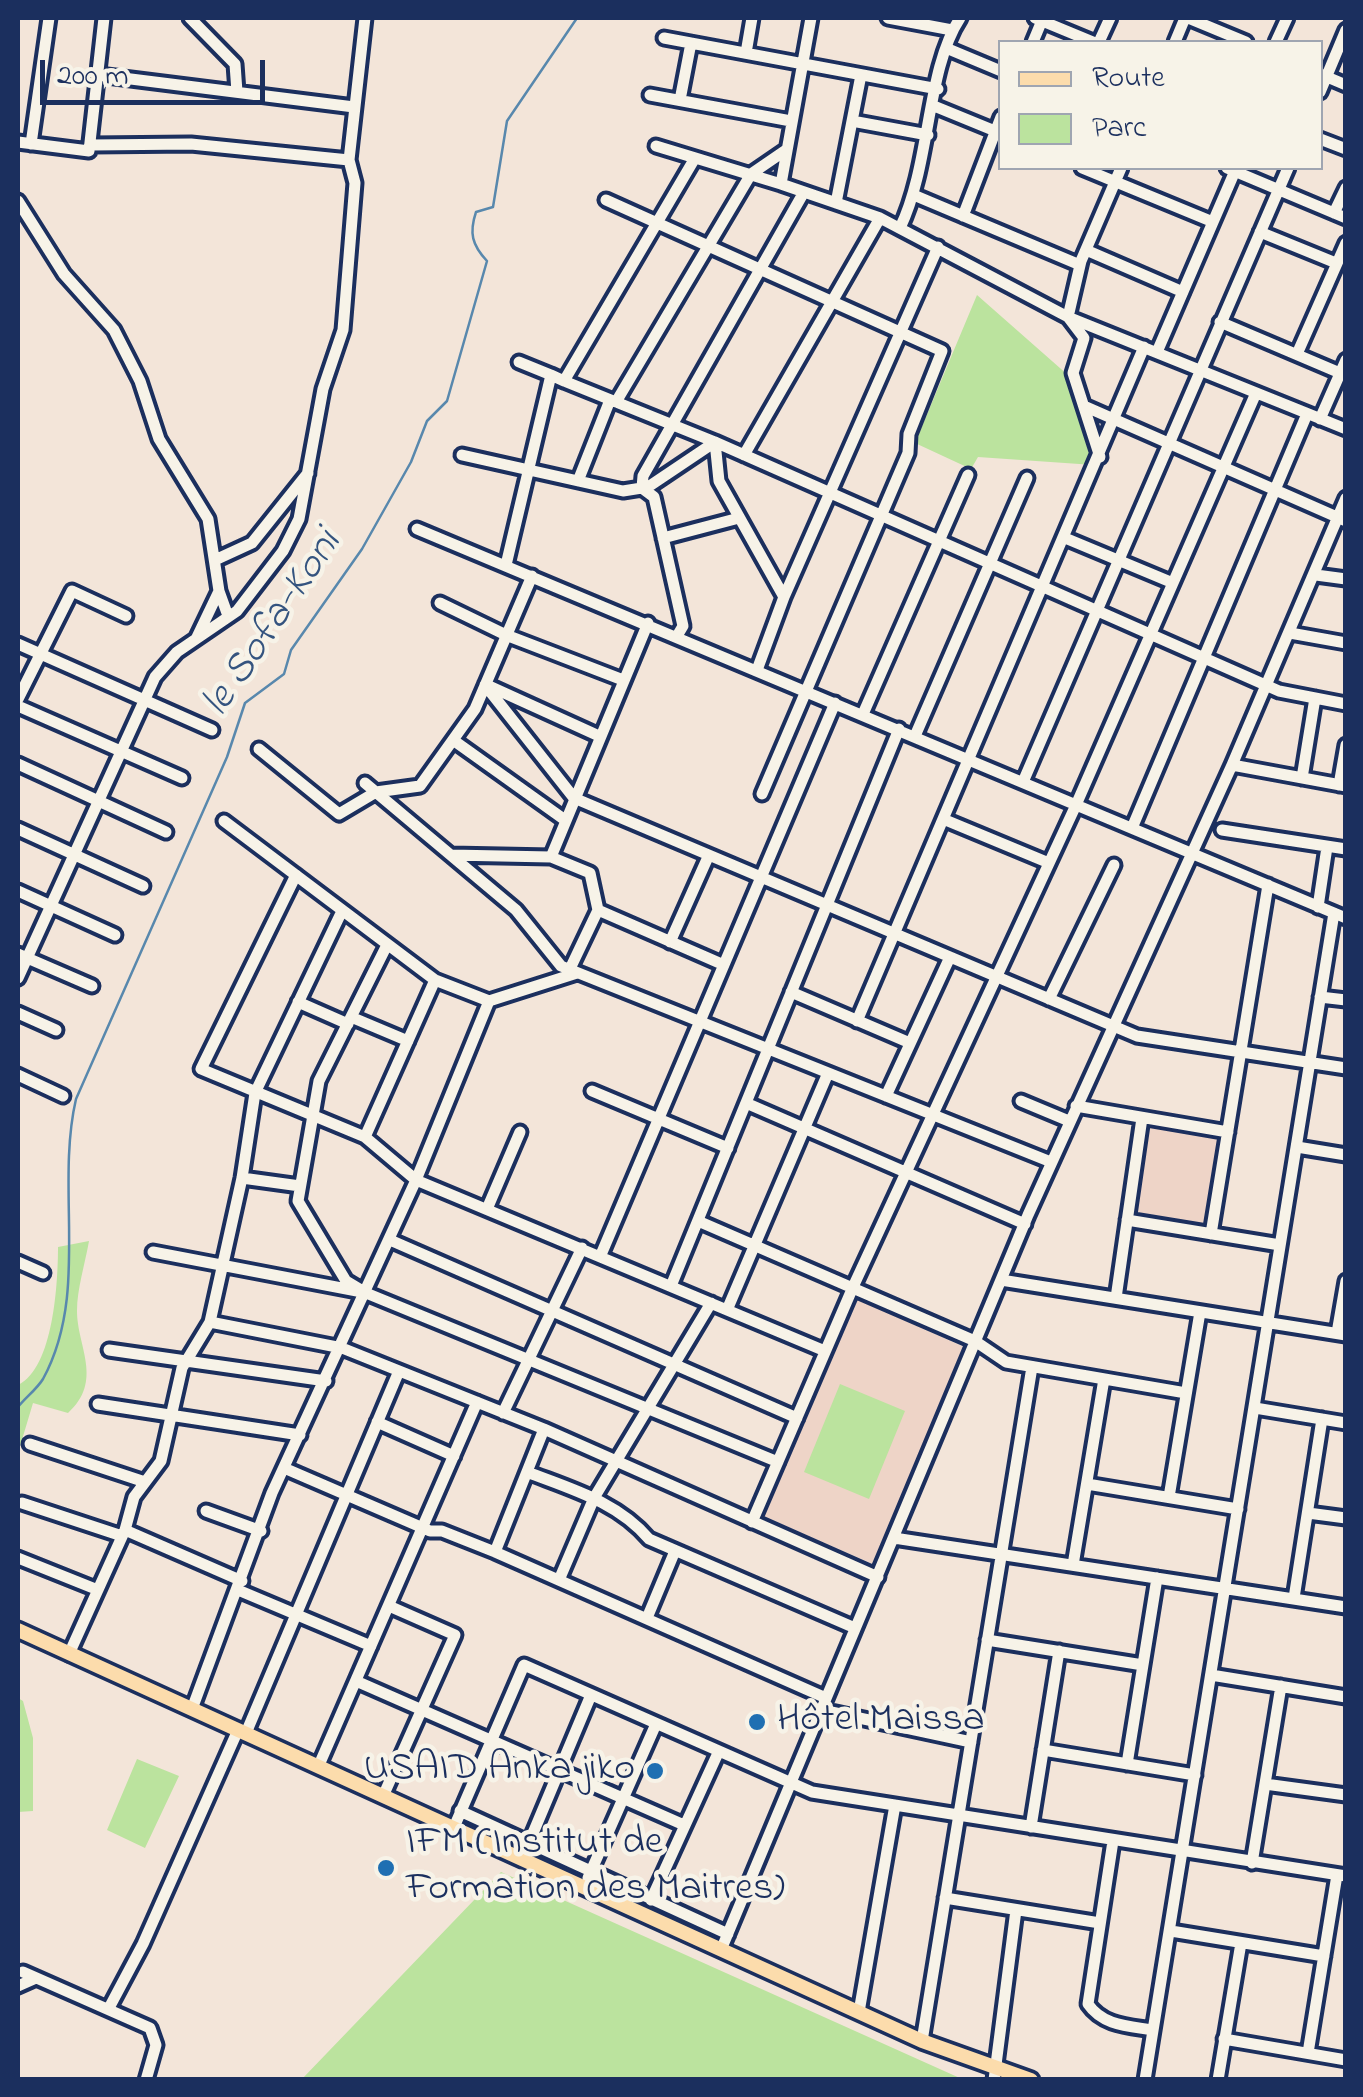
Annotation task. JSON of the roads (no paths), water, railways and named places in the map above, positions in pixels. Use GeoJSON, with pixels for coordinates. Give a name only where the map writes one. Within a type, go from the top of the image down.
{"type":"FeatureCollection","features":[{"type":"Feature","properties":{"kind":"main road"},"geometry":{"type":"LineString","coordinates":[[18,1630],[384,1794],[458,1818],[588,1879],[722,1950],[995,2074],[1031,2080]]}},
{"type":"Feature","properties":{"kind":"street"},"geometry":{"type":"LineString","coordinates":[[31,144],[49,18]]}},
{"type":"Feature","properties":{"kind":"street"},"geometry":{"type":"LineString","coordinates":[[92,145],[104,18]]}},
{"type":"Feature","properties":{"kind":"street"},"geometry":{"type":"LineString","coordinates":[[190,18],[234,64],[238,92]]}},
{"type":"Feature","properties":{"kind":"street"},"geometry":{"type":"LineString","coordinates":[[18,978],[22,956],[50,906],[154,676],[196,638],[228,616],[260,584],[299,519],[324,389],[343,330],[355,183],[348,160],[365,18]]}},
{"type":"Feature","properties":{"kind":"street"},"geometry":{"type":"LineString","coordinates":[[746,53],[752,18]]}},
{"type":"Feature","properties":{"kind":"street"},"geometry":{"type":"LineString","coordinates":[[780,184],[810,18]]}},
{"type":"Feature","properties":{"kind":"street"},"geometry":{"type":"LineString","coordinates":[[888,18],[952,30]]}},
{"type":"Feature","properties":{"kind":"street"},"geometry":{"type":"LineString","coordinates":[[900,228],[916,196],[946,48],[960,18]]}},
{"type":"Feature","properties":{"kind":"street"},"geometry":{"type":"LineString","coordinates":[[1094,40],[1110,18]]}},
{"type":"Feature","properties":{"kind":"street"},"geometry":{"type":"LineString","coordinates":[[1186,18],[1241,40]]}},
{"type":"Feature","properties":{"kind":"street"},"geometry":{"type":"LineString","coordinates":[[1218,31],[1224,18]]}},
{"type":"Feature","properties":{"kind":"street"},"geometry":{"type":"LineString","coordinates":[[1040,19],[1087,40]]}},
{"type":"Feature","properties":{"kind":"street"},"geometry":{"type":"LineString","coordinates":[[1346,30],[1324,76],[1346,85]]}},
{"type":"Feature","properties":{"kind":"street"},"geometry":{"type":"LineString","coordinates":[[664,38],[938,90]]}},
{"type":"Feature","properties":{"kind":"street"},"geometry":{"type":"LineString","coordinates":[[680,100],[691,43]]}},
{"type":"Feature","properties":{"kind":"street"},"geometry":{"type":"LineString","coordinates":[[946,48],[998,70]]}},
{"type":"Feature","properties":{"kind":"street"},"geometry":{"type":"LineString","coordinates":[[99,75],[354,107]]}},
{"type":"Feature","properties":{"kind":"street"},"geometry":{"type":"LineString","coordinates":[[836,203],[860,75]]}},
{"type":"Feature","properties":{"kind":"street"},"geometry":{"type":"LineString","coordinates":[[650,94],[791,120]]}},
{"type":"Feature","properties":{"kind":"street"},"geometry":{"type":"LineString","coordinates":[[934,106],[998,132],[964,216]]}},
{"type":"Feature","properties":{"kind":"street"},"geometry":{"type":"LineString","coordinates":[[852,120],[928,136]]}},
{"type":"Feature","properties":{"kind":"street"},"geometry":{"type":"LineString","coordinates":[[18,142],[82,152],[92,145],[192,144],[348,160]]}},
{"type":"Feature","properties":{"kind":"street"},"geometry":{"type":"LineString","coordinates":[[656,146],[880,218],[1068,317],[1346,429]]}},
{"type":"Feature","properties":{"kind":"street"},"geometry":{"type":"LineString","coordinates":[[578,481],[613,401],[751,174],[786,150]]}},
{"type":"Feature","properties":{"kind":"street"},"geometry":{"type":"LineString","coordinates":[[564,381],[696,158]]}},
{"type":"Feature","properties":{"kind":"street"},"geometry":{"type":"LineString","coordinates":[[1087,170],[1213,222]]}},
{"type":"Feature","properties":{"kind":"street"},"geometry":{"type":"LineString","coordinates":[[1068,317],[1080,265],[1121,170]]}},
{"type":"Feature","properties":{"kind":"street"},"geometry":{"type":"LineString","coordinates":[[857,1021],[1115,420],[1183,292],[1231,170]]}},
{"type":"Feature","properties":{"kind":"street"},"geometry":{"type":"LineString","coordinates":[[1233,170],[1340,215],[1346,188]]}},
{"type":"Feature","properties":{"kind":"street"},"geometry":{"type":"LineString","coordinates":[[1023,782],[1287,170]]}},
{"type":"Feature","properties":{"kind":"street"},"geometry":{"type":"LineString","coordinates":[[642,488],[644,476],[804,192]]}},
{"type":"Feature","properties":{"kind":"street"},"geometry":{"type":"LineString","coordinates":[[916,196],[1080,265]]}},
{"type":"Feature","properties":{"kind":"street"},"geometry":{"type":"LineString","coordinates":[[606,200],[940,348],[942,355],[912,425],[908,453],[762,794]]}},
{"type":"Feature","properties":{"kind":"street"},"geometry":{"type":"LineString","coordinates":[[18,201],[64,274],[114,330],[140,381],[160,439],[208,519],[219,591],[228,616]]}},
{"type":"Feature","properties":{"kind":"street"},"geometry":{"type":"LineString","coordinates":[[744,455],[880,218]]}},
{"type":"Feature","properties":{"kind":"street"},"geometry":{"type":"LineString","coordinates":[[1260,232],[1336,264]]}},
{"type":"Feature","properties":{"kind":"street"},"geometry":{"type":"LineString","coordinates":[[1297,354],[1346,242]]}},
{"type":"Feature","properties":{"kind":"street"},"geometry":{"type":"LineString","coordinates":[[757,670],[898,329],[938,247]]}},
{"type":"Feature","properties":{"kind":"street"},"geometry":{"type":"LineString","coordinates":[[1086,250],[1183,292]]}},
{"type":"Feature","properties":{"kind":"street"},"geometry":{"type":"LineString","coordinates":[[1068,317],[1084,338],[1073,373],[1100,458]]}},
{"type":"Feature","properties":{"kind":"street"},"geometry":{"type":"LineString","coordinates":[[1220,322],[1297,354],[1343,366],[1320,419]]}},
{"type":"Feature","properties":{"kind":"street"},"geometry":{"type":"LineString","coordinates":[[519,362],[715,442],[1279,690],[1346,704]]}},
{"type":"Feature","properties":{"kind":"street"},"geometry":{"type":"LineString","coordinates":[[506,566],[551,375]]}},
{"type":"Feature","properties":{"kind":"street"},"geometry":{"type":"LineString","coordinates":[[752,1522],[853,1287],[1076,805],[1256,393]]}},
{"type":"Feature","properties":{"kind":"street"},"geometry":{"type":"LineString","coordinates":[[1084,406],[1341,520]]}},
{"type":"Feature","properties":{"kind":"street"},"geometry":{"type":"LineString","coordinates":[[1132,828],[1307,414]]}},
{"type":"Feature","properties":{"kind":"street"},"geometry":{"type":"LineString","coordinates":[[462,455],[622,491],[642,488],[715,442]]}},
{"type":"Feature","properties":{"kind":"street"},"geometry":{"type":"LineString","coordinates":[[715,442],[719,481],[784,597]]}},
{"type":"Feature","properties":{"kind":"street"},"geometry":{"type":"LineString","coordinates":[[215,560],[252,543],[310,469]]}},
{"type":"Feature","properties":{"kind":"street"},"geometry":{"type":"LineString","coordinates":[[863,714],[968,476]]}},
{"type":"Feature","properties":{"kind":"street"},"geometry":{"type":"LineString","coordinates":[[915,736],[1028,478]]}},
{"type":"Feature","properties":{"kind":"street"},"geometry":{"type":"LineString","coordinates":[[642,488],[654,497],[683,626],[677,636]]}},
{"type":"Feature","properties":{"kind":"street"},"geometry":{"type":"LineString","coordinates":[[722,1950],[1024,1224],[1341,520],[1346,498]]}},
{"type":"Feature","properties":{"kind":"street"},"geometry":{"type":"LineString","coordinates":[[663,538],[739,518]]}},
{"type":"Feature","properties":{"kind":"street"},"geometry":{"type":"LineString","coordinates":[[417,529],[1340,916],[1320,997],[1146,2080]]}},
{"type":"Feature","properties":{"kind":"street"},"geometry":{"type":"LineString","coordinates":[[1065,538],[1173,583]]}},
{"type":"Feature","properties":{"kind":"street"},"geometry":{"type":"LineString","coordinates":[[1316,575],[1346,580]]}},
{"type":"Feature","properties":{"kind":"street"},"geometry":{"type":"LineString","coordinates":[[258,749],[339,814],[376,792],[420,786],[485,684],[532,576]]}},
{"type":"Feature","properties":{"kind":"street"},"geometry":{"type":"LineString","coordinates":[[18,698],[72,590],[126,616]]}},
{"type":"Feature","properties":{"kind":"street"},"geometry":{"type":"LineString","coordinates":[[196,638],[219,591]]}},
{"type":"Feature","properties":{"kind":"street"},"geometry":{"type":"LineString","coordinates":[[440,603],[506,635],[624,680]]}},
{"type":"Feature","properties":{"kind":"street"},"geometry":{"type":"LineString","coordinates":[[550,857],[648,624]]}},
{"type":"Feature","properties":{"kind":"street"},"geometry":{"type":"LineString","coordinates":[[1290,634],[1346,643]]}},
{"type":"Feature","properties":{"kind":"street"},"geometry":{"type":"LineString","coordinates":[[18,644],[212,730]]}},
{"type":"Feature","properties":{"kind":"street"},"geometry":{"type":"LineString","coordinates":[[485,684],[600,736]]}},
{"type":"Feature","properties":{"kind":"street"},"geometry":{"type":"LineString","coordinates":[[485,684],[574,798],[1137,1036],[1346,1068]]}},
{"type":"Feature","properties":{"kind":"street"},"geometry":{"type":"LineString","coordinates":[[1302,778],[1315,698]]}},
{"type":"Feature","properties":{"kind":"street"},"geometry":{"type":"LineString","coordinates":[[600,1257],[835,703]]}},
{"type":"Feature","properties":{"kind":"street"},"geometry":{"type":"LineString","coordinates":[[18,706],[182,778]]}},
{"type":"Feature","properties":{"kind":"street"},"geometry":{"type":"LineString","coordinates":[[671,1286],[899,729]]}},
{"type":"Feature","properties":{"kind":"street"},"geometry":{"type":"LineString","coordinates":[[452,740],[565,820]]}},
{"type":"Feature","properties":{"kind":"street"},"geometry":{"type":"LineString","coordinates":[[1232,765],[1342,785],[1346,745]]}},
{"type":"Feature","properties":{"kind":"street"},"geometry":{"type":"LineString","coordinates":[[18,764],[166,832]]}},
{"type":"Feature","properties":{"kind":"street"},"geometry":{"type":"LineString","coordinates":[[365,783],[516,910],[550,958],[571,973],[1051,1162]]}},
{"type":"Feature","properties":{"kind":"street"},"geometry":{"type":"LineString","coordinates":[[944,819],[1050,863]]}},
{"type":"Feature","properties":{"kind":"street"},"geometry":{"type":"LineString","coordinates":[[224,821],[386,947],[435,980],[489,1001],[571,973],[598,910],[590,873],[550,857],[451,855]]}},
{"type":"Feature","properties":{"kind":"street"},"geometry":{"type":"LineString","coordinates":[[18,829],[143,886]]}},
{"type":"Feature","properties":{"kind":"street"},"geometry":{"type":"LineString","coordinates":[[1222,830],[1346,850]]}},
{"type":"Feature","properties":{"kind":"street"},"geometry":{"type":"LineString","coordinates":[[1318,907],[1327,846]]}},
{"type":"Feature","properties":{"kind":"street"},"geometry":{"type":"LineString","coordinates":[[670,942],[708,857]]}},
{"type":"Feature","properties":{"kind":"street"},"geometry":{"type":"LineString","coordinates":[[1050,999],[1114,864]]}},
{"type":"Feature","properties":{"kind":"street"},"geometry":{"type":"LineString","coordinates":[[296,876],[202,1069],[365,1138],[416,1180],[825,1351]]}},
{"type":"Feature","properties":{"kind":"street"},"geometry":{"type":"LineString","coordinates":[[1211,1234],[1268,885]]}},
{"type":"Feature","properties":{"kind":"street"},"geometry":{"type":"LineString","coordinates":[[18,891],[115,935]]}},
{"type":"Feature","properties":{"kind":"street"},"geometry":{"type":"LineString","coordinates":[[69,1654],[123,1533],[134,1496],[162,1460],[186,1361],[210,1322],[242,1178],[254,1092],[342,910]]}},
{"type":"Feature","properties":{"kind":"street"},"geometry":{"type":"LineString","coordinates":[[598,910],[724,966]]}},
{"type":"Feature","properties":{"kind":"street"},"geometry":{"type":"LineString","coordinates":[[386,947],[319,1082],[310,1114],[298,1201],[346,1281],[778,1462]]}},
{"type":"Feature","properties":{"kind":"street"},"geometry":{"type":"LineString","coordinates":[[22,956],[92,986]]}},
{"type":"Feature","properties":{"kind":"street"},"geometry":{"type":"LineString","coordinates":[[886,1096],[950,957]]}},
{"type":"Feature","properties":{"kind":"street"},"geometry":{"type":"LineString","coordinates":[[365,1138],[435,980]]}},
{"type":"Feature","properties":{"kind":"street"},"geometry":{"type":"LineString","coordinates":[[791,992],[910,1043]]}},
{"type":"Feature","properties":{"kind":"street"},"geometry":{"type":"LineString","coordinates":[[1320,997],[1346,1000]]}},
{"type":"Feature","properties":{"kind":"street"},"geometry":{"type":"LineString","coordinates":[[192,1709],[284,1468],[390,1240],[489,1001]]}},
{"type":"Feature","properties":{"kind":"street"},"geometry":{"type":"LineString","coordinates":[[298,1002],[408,1041]]}},
{"type":"Feature","properties":{"kind":"street"},"geometry":{"type":"LineString","coordinates":[[18,1013],[56,1030]]}},
{"type":"Feature","properties":{"kind":"street"},"geometry":{"type":"LineString","coordinates":[[727,1310],[828,1073]]}},
{"type":"Feature","properties":{"kind":"street"},"geometry":{"type":"LineString","coordinates":[[18,1075],[63,1096]]}},
{"type":"Feature","properties":{"kind":"street"},"geometry":{"type":"LineString","coordinates":[[592,1091],[728,1148]]}},
{"type":"Feature","properties":{"kind":"street"},"geometry":{"type":"LineString","coordinates":[[1021,1101],[1069,1121]]}},
{"type":"Feature","properties":{"kind":"street"},"geometry":{"type":"LineString","coordinates":[[746,1104],[1024,1224]]}},
{"type":"Feature","properties":{"kind":"street"},"geometry":{"type":"LineString","coordinates":[[1076,1106],[1228,1132]]}},
{"type":"Feature","properties":{"kind":"street"},"geometry":{"type":"LineString","coordinates":[[1116,1298],[1142,1118]]}},
{"type":"Feature","properties":{"kind":"street"},"geometry":{"type":"LineString","coordinates":[[487,1209],[520,1132]]}},
{"type":"Feature","properties":{"kind":"street"},"geometry":{"type":"LineString","coordinates":[[1296,1147],[1346,1155]]}},
{"type":"Feature","properties":{"kind":"street"},"geometry":{"type":"LineString","coordinates":[[242,1178],[300,1186]]}},
{"type":"Feature","properties":{"kind":"street"},"geometry":{"type":"LineString","coordinates":[[1127,1220],[1280,1245]]}},
{"type":"Feature","properties":{"kind":"street"},"geometry":{"type":"LineString","coordinates":[[698,1221],[975,1341],[1006,1362],[1186,1392]]}},
{"type":"Feature","properties":{"kind":"street"},"geometry":{"type":"LineString","coordinates":[[390,1240],[797,1418]]}},
{"type":"Feature","properties":{"kind":"street"},"geometry":{"type":"LineString","coordinates":[[503,1413],[582,1248]]}},
{"type":"Feature","properties":{"kind":"street"},"geometry":{"type":"LineString","coordinates":[[154,1252],[366,1292]]}},
{"type":"Feature","properties":{"kind":"street"},"geometry":{"type":"LineString","coordinates":[[18,1262],[43,1273]]}},
{"type":"Feature","properties":{"kind":"street"},"geometry":{"type":"LineString","coordinates":[[1001,1280],[1341,1334],[1346,1281]]}},
{"type":"Feature","properties":{"kind":"street"},"geometry":{"type":"LineString","coordinates":[[558,1580],[594,1498],[619,1463],[710,1303]]}},
{"type":"Feature","properties":{"kind":"street"},"geometry":{"type":"LineString","coordinates":[[1169,1498],[1200,1312]]}},
{"type":"Feature","properties":{"kind":"street"},"geometry":{"type":"LineString","coordinates":[[210,1322],[342,1348],[544,1430],[878,1576]]}},
{"type":"Feature","properties":{"kind":"street"},"geometry":{"type":"LineString","coordinates":[[109,1350],[326,1381]]}},
{"type":"Feature","properties":{"kind":"street"},"geometry":{"type":"LineString","coordinates":[[922,2041],[1032,1367]]}},
{"type":"Feature","properties":{"kind":"street"},"geometry":{"type":"LineString","coordinates":[[109,2008],[296,1615],[399,1371]]}},
{"type":"Feature","properties":{"kind":"street"},"geometry":{"type":"LineString","coordinates":[[1074,1564],[1104,1379]]}},
{"type":"Feature","properties":{"kind":"street"},"geometry":{"type":"LineString","coordinates":[[319,1765],[477,1402]]}},
{"type":"Feature","properties":{"kind":"street"},"geometry":{"type":"LineString","coordinates":[[98,1404],[300,1435]]}},
{"type":"Feature","properties":{"kind":"street"},"geometry":{"type":"LineString","coordinates":[[1254,1408],[1346,1423]]}},
{"type":"Feature","properties":{"kind":"street"},"geometry":{"type":"LineString","coordinates":[[1294,1598],[1322,1419]]}},
{"type":"Feature","properties":{"kind":"street"},"geometry":{"type":"LineString","coordinates":[[377,1422],[454,1456]]}},
{"type":"Feature","properties":{"kind":"street"},"geometry":{"type":"LineString","coordinates":[[495,1552],[544,1430]]}},
{"type":"Feature","properties":{"kind":"street"},"geometry":{"type":"LineString","coordinates":[[30,1444],[146,1482]]}},
{"type":"Feature","properties":{"kind":"street"},"geometry":{"type":"LineString","coordinates":[[284,1468],[423,1528],[495,1552],[646,1618],[824,1704],[971,1742]]}},
{"type":"Feature","properties":{"kind":"street"},"geometry":{"type":"LineString","coordinates":[[528,1472],[594,1498],[632,1519],[649,1539],[855,1628]]}},
{"type":"Feature","properties":{"kind":"street"},"geometry":{"type":"LineString","coordinates":[[1087,1484],[1238,1508]]}},
{"type":"Feature","properties":{"kind":"street"},"geometry":{"type":"LineString","coordinates":[[22,1503],[123,1533],[371,1646]]}},
{"type":"Feature","properties":{"kind":"street"},"geometry":{"type":"LineString","coordinates":[[206,1511],[261,1531]]}},
{"type":"Feature","properties":{"kind":"street"},"geometry":{"type":"LineString","coordinates":[[1308,1513],[1346,1518]]}},
{"type":"Feature","properties":{"kind":"street"},"geometry":{"type":"LineString","coordinates":[[894,1538],[1346,1607]]}},
{"type":"Feature","properties":{"kind":"street"},"geometry":{"type":"LineString","coordinates":[[646,1618],[675,1550]]}},
{"type":"Feature","properties":{"kind":"street"},"geometry":{"type":"LineString","coordinates":[[18,1558],[98,1590]]}},
{"type":"Feature","properties":{"kind":"street"},"geometry":{"type":"LineString","coordinates":[[1127,1764],[1157,1578]]}},
{"type":"Feature","properties":{"kind":"street"},"geometry":{"type":"LineString","coordinates":[[384,1794],[455,1634],[389,1606]]}},
{"type":"Feature","properties":{"kind":"street"},"geometry":{"type":"LineString","coordinates":[[987,1640],[1143,1665]]}},
{"type":"Feature","properties":{"kind":"street"},"geometry":{"type":"LineString","coordinates":[[1031,1827],[1059,1651]]}},
{"type":"Feature","properties":{"kind":"street"},"geometry":{"type":"LineString","coordinates":[[458,1818],[524,1665],[792,1785],[894,1805],[1341,1876],[1308,2053]]}},
{"type":"Feature","properties":{"kind":"street"},"geometry":{"type":"LineString","coordinates":[[1211,1675],[1346,1697]]}},
{"type":"Feature","properties":{"kind":"street"},"geometry":{"type":"LineString","coordinates":[[356,1681],[684,1826]]}},
{"type":"Feature","properties":{"kind":"street"},"geometry":{"type":"LineString","coordinates":[[1252,1862],[1281,1686]]}},
{"type":"Feature","properties":{"kind":"street"},"geometry":{"type":"LineString","coordinates":[[525,1849],[591,1695]]}},
{"type":"Feature","properties":{"kind":"street"},"geometry":{"type":"LineString","coordinates":[[656,1724],[588,1879],[651,1900],[728,1934]]}},
{"type":"Feature","properties":{"kind":"street"},"geometry":{"type":"LineString","coordinates":[[1043,1750],[1195,1774]]}},
{"type":"Feature","properties":{"kind":"street"},"geometry":{"type":"LineString","coordinates":[[651,1900],[718,1753]]}},
{"type":"Feature","properties":{"kind":"street"},"geometry":{"type":"LineString","coordinates":[[1265,1784],[1346,1795]]}},
{"type":"Feature","properties":{"kind":"street"},"geometry":{"type":"LineString","coordinates":[[858,2012],[894,1805]]}},
{"type":"Feature","properties":{"kind":"street"},"geometry":{"type":"LineString","coordinates":[[1114,1840],[1088,2004],[1095,2014],[1110,2022],[1153,2030]]}},
{"type":"Feature","properties":{"kind":"street"},"geometry":{"type":"LineString","coordinates":[[946,1898],[1100,1923]]}},
{"type":"Feature","properties":{"kind":"street"},"geometry":{"type":"LineString","coordinates":[[995,2074],[1016,1910]]}},
{"type":"Feature","properties":{"kind":"street"},"geometry":{"type":"LineString","coordinates":[[1171,1931],[1324,1956]]}},
{"type":"Feature","properties":{"kind":"street"},"geometry":{"type":"LineString","coordinates":[[1218,2080],[1240,1943]]}},
{"type":"Feature","properties":{"kind":"street"},"geometry":{"type":"LineString","coordinates":[[23,1972],[150,2028],[156,2045],[146,2080]]}},
{"type":"Feature","properties":{"kind":"street"},"geometry":{"type":"LineString","coordinates":[[18,1986],[36,1978]]}},
{"type":"Feature","properties":{"kind":"street"},"geometry":{"type":"LineString","coordinates":[[1224,2039],[1346,2060]]}},
{"type":"Feature","properties":{"kind":"waterway","name":"le Sofa-Koni"},"geometry":{"type":"LineString","coordinates":[[18,1407],[43,1379],[57,1346],[65,1312],[69,1277],[70,1134],[76,1099],[227,757],[245,703],[284,674],[291,650],[362,549],[411,462],[427,421],[447,401],[487,261],[473,238],[476,212],[493,207],[507,121],[577,18]]}},
{"type":"Feature","properties":{"kind":"place","name":"Hôtel Maissa"},"geometry":{"type":"Point","coordinates":[757,1722]}},
{"type":"Feature","properties":{"kind":"place","name":"USAID Anka jiko"},"geometry":{"type":"Point","coordinates":[655,1771]}},
{"type":"Feature","properties":{"kind":"place","name":"IFM (Institut de Formation des Maitres)"},"geometry":{"type":"Point","coordinates":[386,1868]}}]}
